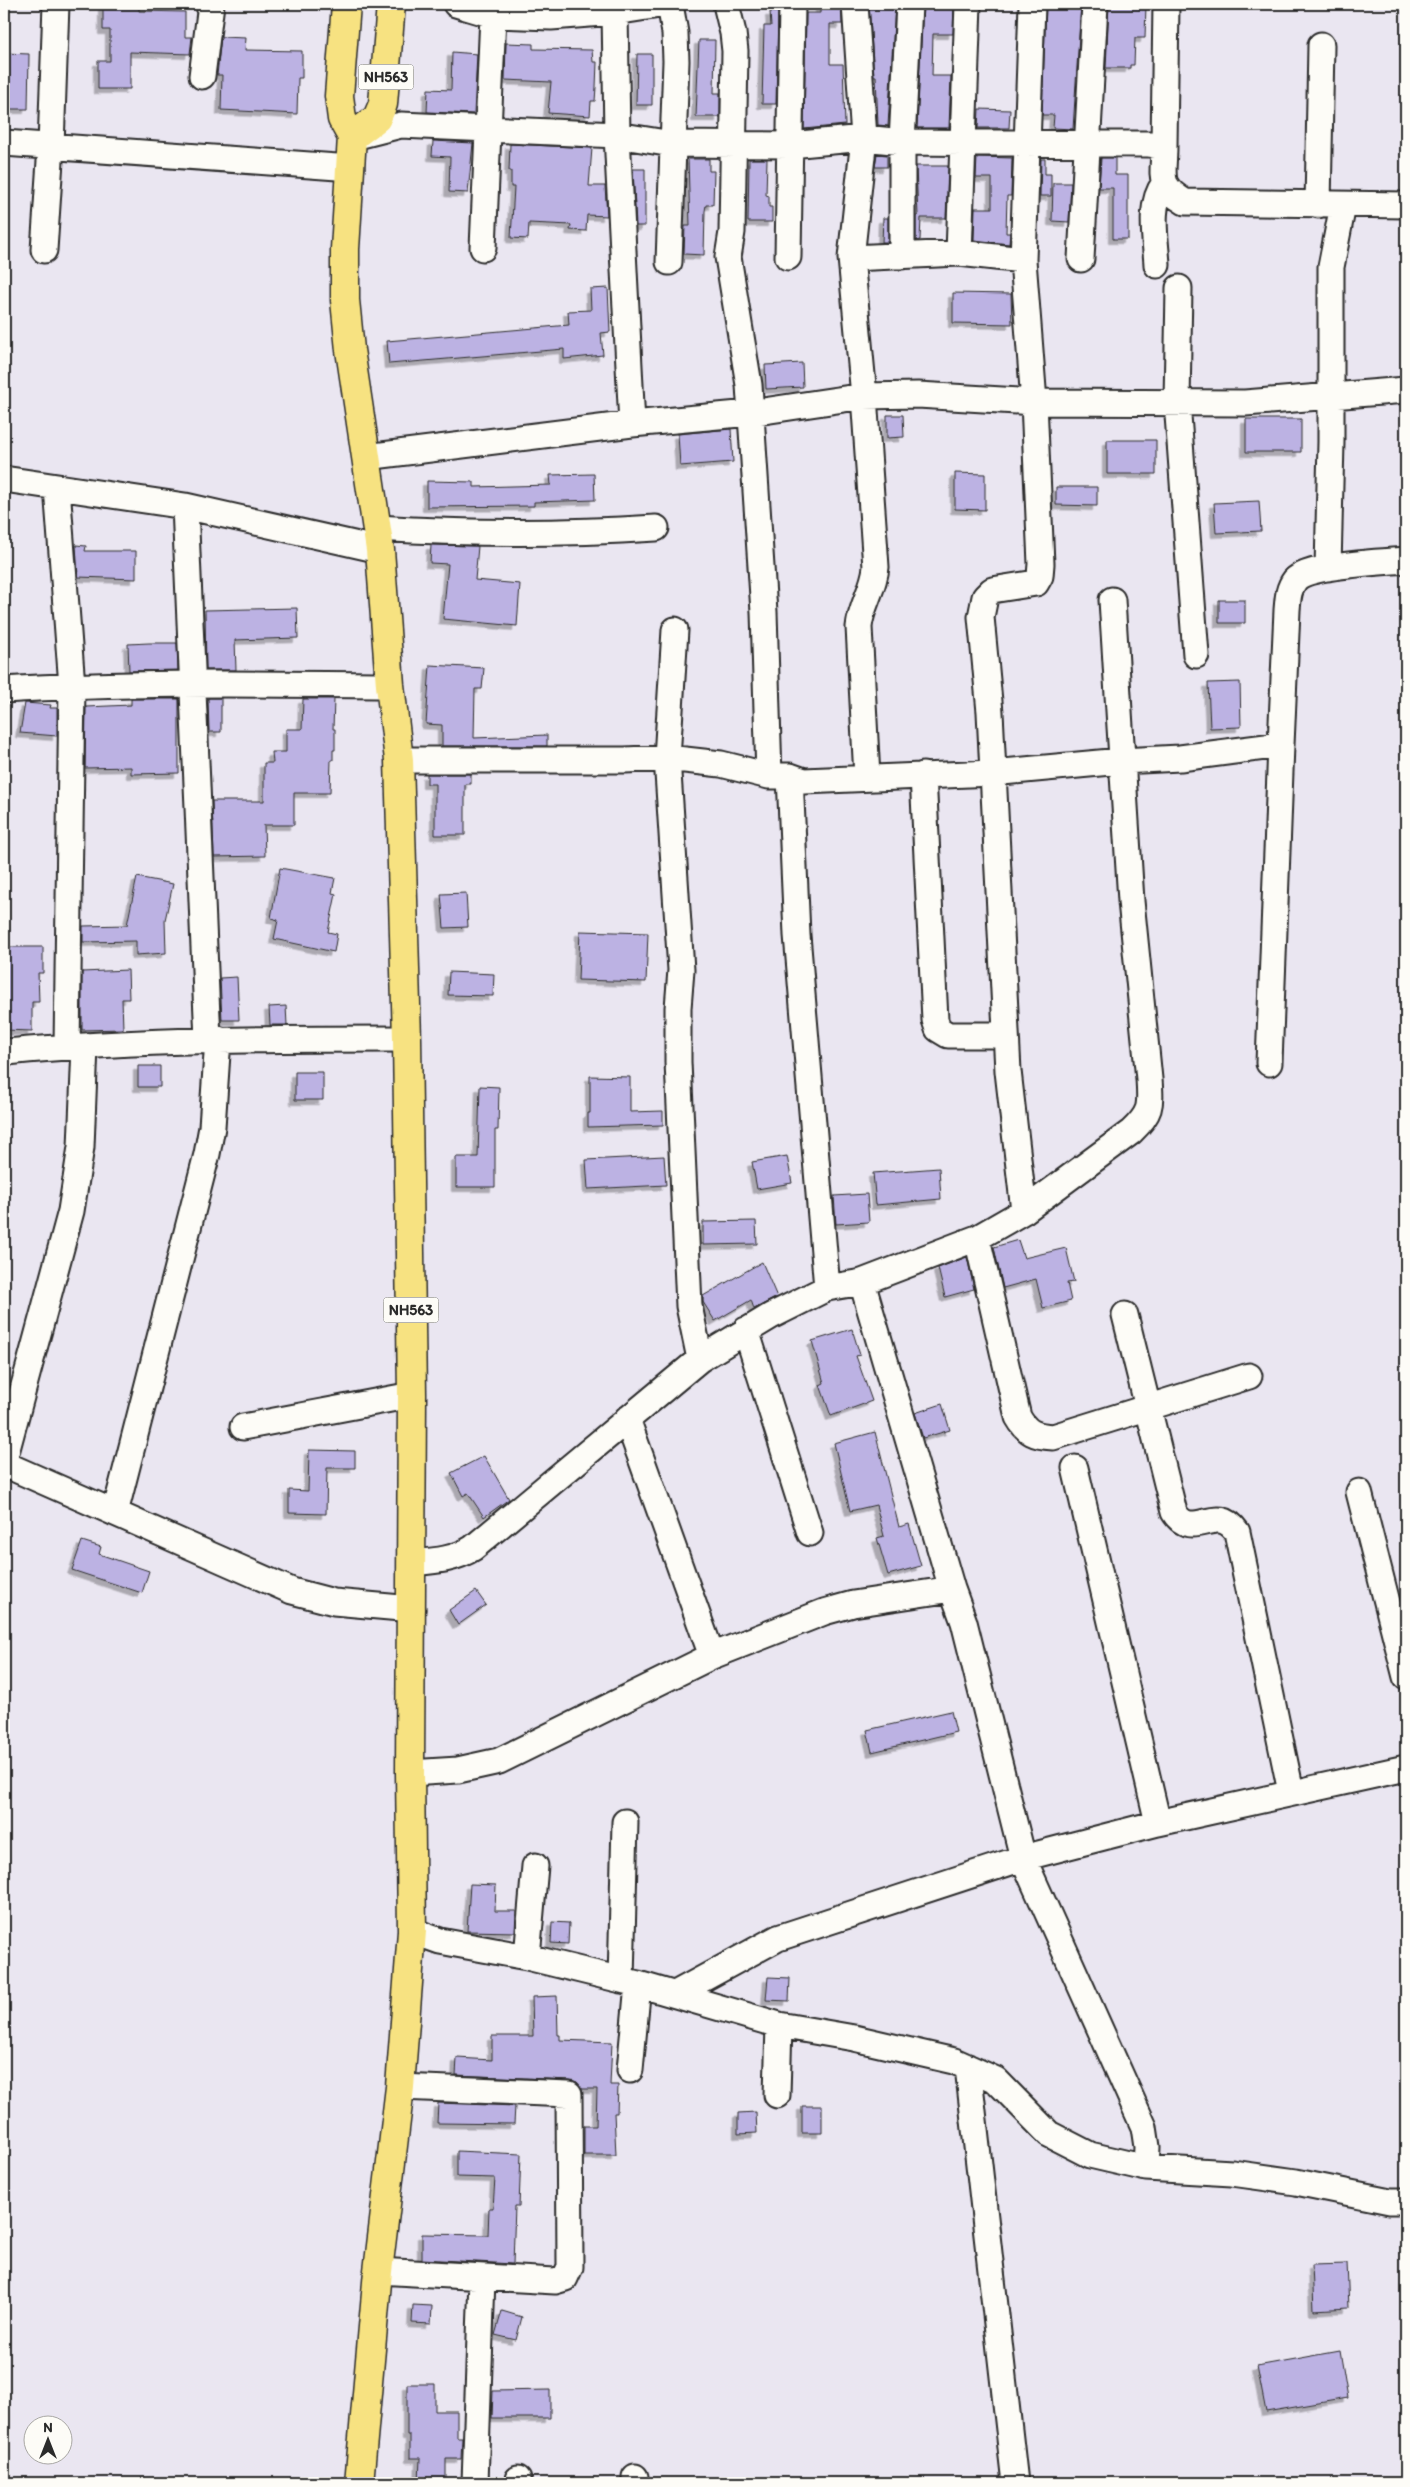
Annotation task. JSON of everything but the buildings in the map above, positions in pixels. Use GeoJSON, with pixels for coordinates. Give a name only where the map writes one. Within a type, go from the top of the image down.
{"type":"FeatureCollection","features":[{"type":"Feature","properties":{"kind":"highway","name":"NH563"},"geometry":{"type":"LineString","coordinates":[[346,4],[338,108],[352,137],[345,249],[345,300],[350,350],[379,539],[390,685],[399,760],[407,1039],[412,1395],[410,1772],[412,1931],[400,2087],[378,2270],[359,2483]]}},
{"type":"Feature","properties":{"kind":"highway","name":"NH563"},"geometry":{"type":"LineString","coordinates":[[352,137],[377,118],[383,104],[390,4]]}},
{"type":"Feature","properties":{"kind":"street"},"geometry":{"type":"LineString","coordinates":[[44,250],[51,146],[56,4]]}},
{"type":"Feature","properties":{"kind":"street"},"geometry":{"type":"LineString","coordinates":[[202,76],[212,4]]}},
{"type":"Feature","properties":{"kind":"street"},"geometry":{"type":"LineString","coordinates":[[456,4],[494,14],[552,17],[615,12],[668,4],[675,33],[676,51],[669,262]]}},
{"type":"Feature","properties":{"kind":"street"},"geometry":{"type":"LineString","coordinates":[[726,4],[735,51],[732,232],[728,257],[746,361],[764,612],[797,944],[827,1288]]}},
{"type":"Feature","properties":{"kind":"street"},"geometry":{"type":"LineString","coordinates":[[788,257],[792,4]]}},
{"type":"Feature","properties":{"kind":"street"},"geometry":{"type":"LineString","coordinates":[[855,4],[864,138],[851,258],[864,396],[876,567],[874,582],[860,614],[859,628],[867,777]]}},
{"type":"Feature","properties":{"kind":"street"},"geometry":{"type":"LineString","coordinates":[[902,256],[902,142],[909,4]]}},
{"type":"Feature","properties":{"kind":"street"},"geometry":{"type":"LineString","coordinates":[[959,254],[968,4]]}},
{"type":"Feature","properties":{"kind":"street"},"geometry":{"type":"LineString","coordinates":[[1024,1211],[1008,1072],[982,606],[985,597],[992,590],[1036,583],[1040,576],[1034,402],[1023,260],[1032,4]]}},
{"type":"Feature","properties":{"kind":"street"},"geometry":{"type":"LineString","coordinates":[[1080,259],[1095,4]]}},
{"type":"Feature","properties":{"kind":"street"},"geometry":{"type":"LineString","coordinates":[[1166,4],[1164,184],[1170,193],[1191,202],[1406,206]]}},
{"type":"Feature","properties":{"kind":"street"},"geometry":{"type":"LineString","coordinates":[[615,12],[618,135],[632,424]]}},
{"type":"Feature","properties":{"kind":"street"},"geometry":{"type":"LineString","coordinates":[[483,248],[494,14]]}},
{"type":"Feature","properties":{"kind":"street"},"geometry":{"type":"LineString","coordinates":[[1318,205],[1321,45]]}},
{"type":"Feature","properties":{"kind":"street"},"geometry":{"type":"LineString","coordinates":[[352,137],[401,125],[618,135],[672,144],[734,143],[790,145],[864,138],[902,142],[1086,142],[1164,146]]}},
{"type":"Feature","properties":{"kind":"street"},"geometry":{"type":"LineString","coordinates":[[4,143],[351,168]]}},
{"type":"Feature","properties":{"kind":"street"},"geometry":{"type":"LineString","coordinates":[[1157,266],[1155,202],[1158,192],[1164,184]]}},
{"type":"Feature","properties":{"kind":"street"},"geometry":{"type":"LineString","coordinates":[[1328,568],[1331,442],[1331,267],[1343,205]]}},
{"type":"Feature","properties":{"kind":"street"},"geometry":{"type":"LineString","coordinates":[[851,258],[959,254],[1023,260]]}},
{"type":"Feature","properties":{"kind":"street"},"geometry":{"type":"LineString","coordinates":[[1179,288],[1177,402],[1196,655]]}},
{"type":"Feature","properties":{"kind":"street"},"geometry":{"type":"LineString","coordinates":[[366,456],[632,424],[750,413],[864,396],[918,395],[1034,402],[1245,403],[1406,390]]}},
{"type":"Feature","properties":{"kind":"street"},"geometry":{"type":"LineString","coordinates":[[4,479],[185,506],[379,539],[465,534],[566,534],[656,528]]}},
{"type":"Feature","properties":{"kind":"street"},"geometry":{"type":"LineString","coordinates":[[4,1460],[71,1211],[81,1147],[76,1046],[72,686],[57,487]]}},
{"type":"Feature","properties":{"kind":"street"},"geometry":{"type":"LineString","coordinates":[[115,1513],[207,1154],[212,1127],[213,1040],[185,506]]}},
{"type":"Feature","properties":{"kind":"street"},"geometry":{"type":"LineString","coordinates":[[1269,1063],[1289,590],[1296,579],[1328,568],[1406,560]]}},
{"type":"Feature","properties":{"kind":"street"},"geometry":{"type":"LineString","coordinates":[[412,1563],[448,1559],[468,1551],[700,1359],[746,1330],[827,1288],[862,1282],[977,1238],[1024,1211],[1131,1132],[1146,1118],[1150,1100],[1131,901],[1112,600]]}},
{"type":"Feature","properties":{"kind":"street"},"geometry":{"type":"LineString","coordinates":[[675,630],[667,758],[681,970],[678,1008],[678,1062],[689,1306],[700,1359]]}},
{"type":"Feature","properties":{"kind":"street"},"geometry":{"type":"LineString","coordinates":[[4,690],[72,686],[194,684],[390,685]]}},
{"type":"Feature","properties":{"kind":"street"},"geometry":{"type":"LineString","coordinates":[[399,760],[625,760],[667,758],[721,764],[804,781],[992,773],[1122,761],[1180,758],[1281,745]]}},
{"type":"Feature","properties":{"kind":"street"},"geometry":{"type":"LineString","coordinates":[[923,775],[935,1020],[938,1029],[948,1036],[1006,1035]]}},
{"type":"Feature","properties":{"kind":"street"},"geometry":{"type":"LineString","coordinates":[[4,1055],[8,1052],[76,1046],[213,1040],[407,1039]]}},
{"type":"Feature","properties":{"kind":"street"},"geometry":{"type":"LineString","coordinates":[[977,1238],[1018,1417],[1025,1429],[1037,1436],[1053,1437],[1249,1376]]}},
{"type":"Feature","properties":{"kind":"street"},"geometry":{"type":"LineString","coordinates":[[862,1282],[952,1589],[964,1622],[1023,1858],[1144,2127],[1147,2147],[1146,2168]]}},
{"type":"Feature","properties":{"kind":"street"},"geometry":{"type":"LineString","coordinates":[[1125,1315],[1174,1512],[1179,1521],[1193,1525],[1224,1519],[1232,1524],[1237,1532],[1291,1792]]}},
{"type":"Feature","properties":{"kind":"street"},"geometry":{"type":"LineString","coordinates":[[746,1330],[810,1533]]}},
{"type":"Feature","properties":{"kind":"street"},"geometry":{"type":"LineString","coordinates":[[243,1427],[412,1395]]}},
{"type":"Feature","properties":{"kind":"street"},"geometry":{"type":"LineString","coordinates":[[627,1419],[712,1656]]}},
{"type":"Feature","properties":{"kind":"street"},"geometry":{"type":"LineString","coordinates":[[4,1464],[292,1591],[334,1602],[412,1609]]}},
{"type":"Feature","properties":{"kind":"street"},"geometry":{"type":"LineString","coordinates":[[1075,1468],[1158,1823]]}},
{"type":"Feature","properties":{"kind":"street"},"geometry":{"type":"LineString","coordinates":[[1359,1492],[1406,1676]]}},
{"type":"Feature","properties":{"kind":"street"},"geometry":{"type":"LineString","coordinates":[[410,1772],[458,1770],[499,1761],[712,1656],[824,1612],[853,1604],[952,1589]]}},
{"type":"Feature","properties":{"kind":"street"},"geometry":{"type":"LineString","coordinates":[[675,1994],[778,1938],[1023,1858],[1158,1823],[1406,1768]]}},
{"type":"Feature","properties":{"kind":"street"},"geometry":{"type":"LineString","coordinates":[[625,1822],[630,1982],[630,2070]]}},
{"type":"Feature","properties":{"kind":"street"},"geometry":{"type":"LineString","coordinates":[[527,1957],[535,1866]]}},
{"type":"Feature","properties":{"kind":"street"},"geometry":{"type":"LineString","coordinates":[[412,1931],[440,1941],[527,1957],[630,1982],[779,2025],[862,2040],[968,2067],[996,2080],[1049,2134],[1090,2155],[1146,2168],[1232,2173],[1296,2182],[1390,2201],[1406,2201]]}},
{"type":"Feature","properties":{"kind":"street"},"geometry":{"type":"LineString","coordinates":[[777,2095],[779,2025]]}},
{"type":"Feature","properties":{"kind":"street"},"geometry":{"type":"LineString","coordinates":[[968,2067],[1015,2483]]}},
{"type":"Feature","properties":{"kind":"street"},"geometry":{"type":"LineString","coordinates":[[378,2270],[482,2278],[556,2281],[565,2278],[570,2267],[569,2094],[400,2087]]}},
{"type":"Feature","properties":{"kind":"street"},"geometry":{"type":"LineString","coordinates":[[475,2483],[482,2278]]}}]}
